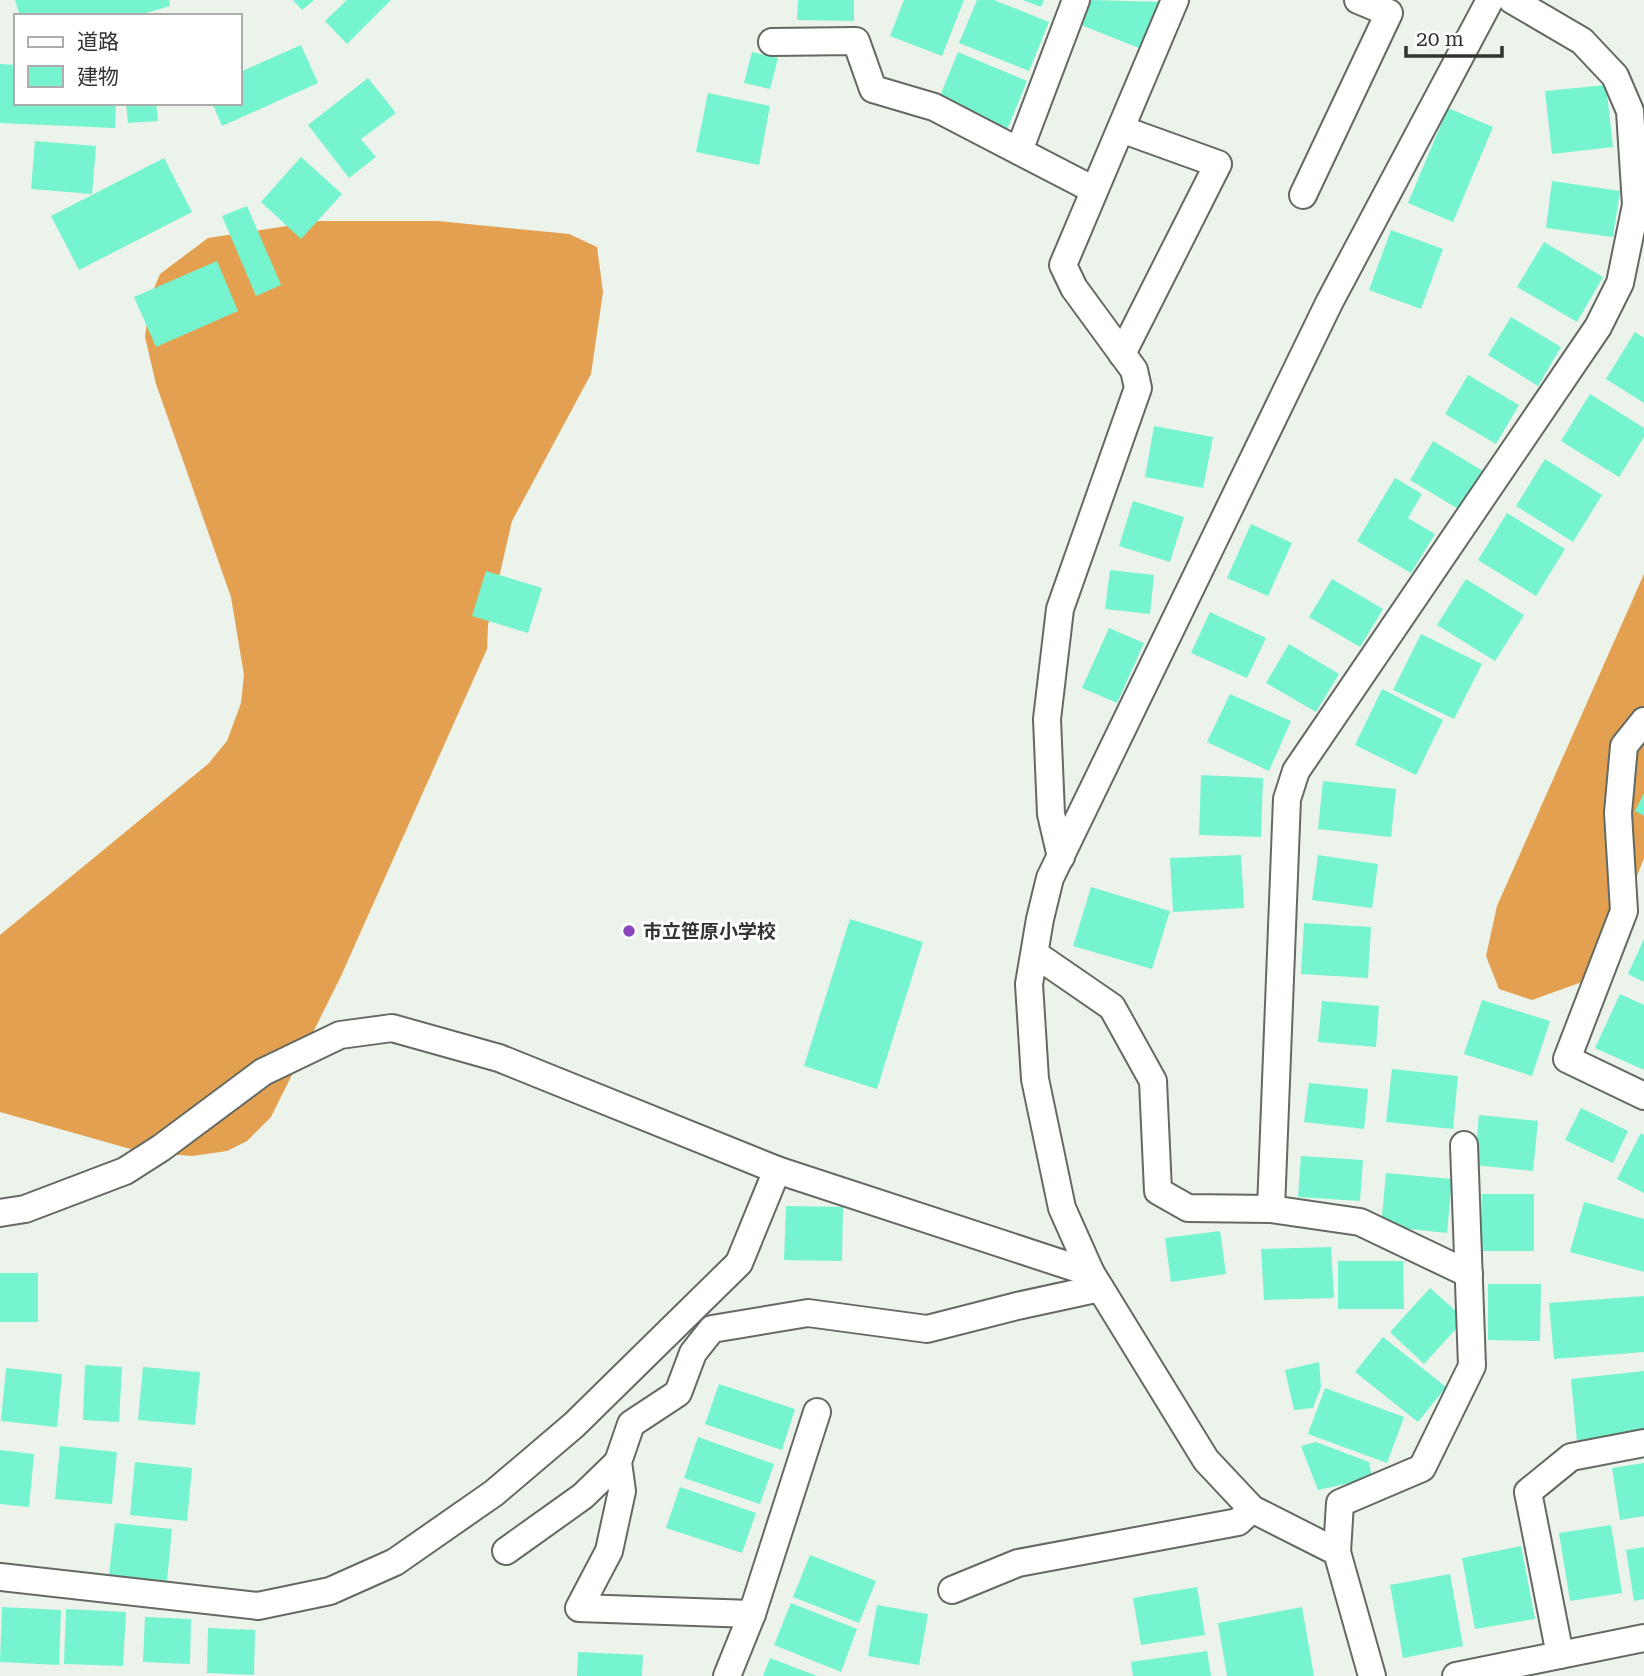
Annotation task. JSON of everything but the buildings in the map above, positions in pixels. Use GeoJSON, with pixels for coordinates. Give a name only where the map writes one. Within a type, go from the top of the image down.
{"type":"FeatureCollection","features":[{"type":"Feature","properties":{"kind":"street"},"geometry":{"type":"LineString","coordinates":[[1019,151],[1076,0]]}},
{"type":"Feature","properties":{"kind":"street"},"geometry":{"type":"LineString","coordinates":[[1061,856],[1051,814],[1047,719],[1060,609],[1138,388],[1134,370],[1074,288],[1063,265],[1175,0]]}},
{"type":"Feature","properties":{"kind":"street"},"geometry":{"type":"LineString","coordinates":[[1303,195],[1389,13],[1358,0]]}},
{"type":"Feature","properties":{"kind":"street"},"geometry":{"type":"LineString","coordinates":[[1337,1552],[1252,1509],[1206,1460],[1095,1281],[1062,1208],[1035,1079],[1029,984],[1050,878],[1329,303],[1490,0]]}},
{"type":"Feature","properties":{"kind":"street"},"geometry":{"type":"LineString","coordinates":[[1272,1209],[1287,799],[1296,771],[1598,327],[1620,283],[1636,205],[1638,132],[1615,76],[1582,41],[1513,0]]}},
{"type":"Feature","properties":{"kind":"street"},"geometry":{"type":"LineString","coordinates":[[772,42],[856,41],[873,89],[934,107],[1094,190]]}},
{"type":"Feature","properties":{"kind":"street"},"geometry":{"type":"LineString","coordinates":[[1121,129],[1218,164],[1122,354]]}},
{"type":"Feature","properties":{"kind":"street"},"geometry":{"type":"LineString","coordinates":[[1641,728],[1624,746],[1618,813],[1624,911],[1567,1059],[1644,1096]]}},
{"type":"Feature","properties":{"kind":"street"},"geometry":{"type":"LineString","coordinates":[[1035,954],[1112,1007],[1153,1081],[1158,1191],[1188,1208],[1272,1209],[1360,1223],[1469,1275]]}},
{"type":"Feature","properties":{"kind":"street"},"geometry":{"type":"LineString","coordinates":[[0,1213],[25,1209],[125,1171],[161,1148],[263,1072],[340,1035],[392,1028],[499,1058],[777,1170],[1095,1281]]}},
{"type":"Feature","properties":{"kind":"street"},"geometry":{"type":"LineString","coordinates":[[1372,1676],[1337,1552],[1340,1503],[1422,1468],[1472,1366],[1464,1145]]}},
{"type":"Feature","properties":{"kind":"street"},"geometry":{"type":"LineString","coordinates":[[0,1577],[258,1606],[330,1591],[395,1562],[494,1493],[574,1425],[739,1263],[777,1170]]}},
{"type":"Feature","properties":{"kind":"street"},"geometry":{"type":"LineString","coordinates":[[752,1614],[579,1608],[608,1550],[622,1491],[618,1462],[631,1424],[678,1393],[692,1353],[712,1329],[808,1313],[927,1329],[1017,1306],[1095,1281]]}},
{"type":"Feature","properties":{"kind":"street"},"geometry":{"type":"LineString","coordinates":[[727,1676],[752,1614],[817,1412]]}},
{"type":"Feature","properties":{"kind":"street"},"geometry":{"type":"LineString","coordinates":[[1560,1655],[1528,1492],[1571,1457],[1644,1443]]}},
{"type":"Feature","properties":{"kind":"street"},"geometry":{"type":"LineString","coordinates":[[506,1552],[583,1496],[618,1462]]}},
{"type":"Feature","properties":{"kind":"street"},"geometry":{"type":"LineString","coordinates":[[952,1590],[1018,1563],[1238,1522],[1252,1509]]}},
{"type":"Feature","properties":{"kind":"street"},"geometry":{"type":"LineString","coordinates":[[1456,1676],[1644,1638]]}},
{"type":"Feature","properties":{"kind":"shaded area"},"geometry":{"type":"Polygon","coordinates":[[[320,221],[438,221],[569,234],[597,247],[603,292],[591,374],[512,521],[488,625],[487,649],[341,976],[271,1117],[247,1141],[227,1151],[192,1156],[141,1152],[0,1112],[0,935],[208,764],[227,741],[241,703],[244,675],[231,597],[156,384],[145,337],[150,298],[160,274],[208,238],[320,221]]]}},
{"type":"Feature","properties":{"kind":"shaded area"},"geometry":{"type":"Polygon","coordinates":[[[1644,574],[1644,858],[1614,935],[1582,982],[1532,1000],[1499,989],[1486,956],[1497,906],[1644,574]]]}},
{"type":"Feature","properties":{"kind":"place","name":"市立笹原小学校"},"geometry":{"type":"Point","coordinates":[629,931]}}]}
